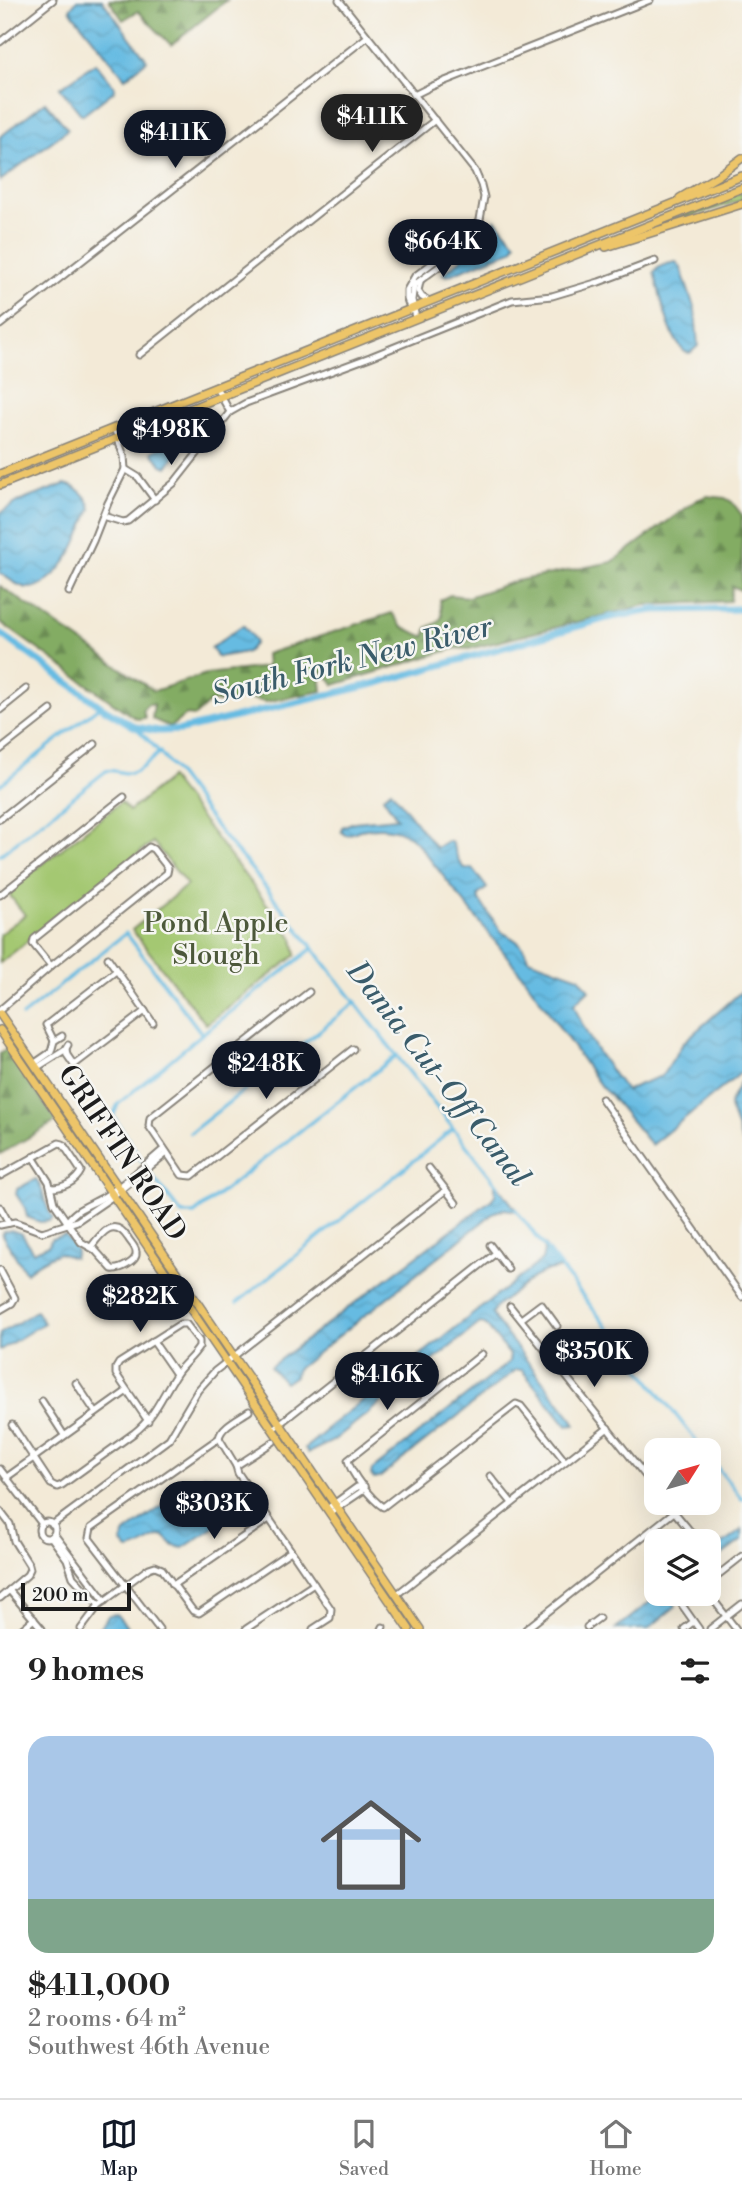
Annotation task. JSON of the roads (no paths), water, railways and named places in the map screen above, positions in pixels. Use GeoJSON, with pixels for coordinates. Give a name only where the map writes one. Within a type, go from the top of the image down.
{"type":"FeatureCollection","features":[{"type":"Feature","properties":{"kind":"main road"},"geometry":{"type":"LineString","coordinates":[[661,210],[742,158]]}},
{"type":"Feature","properties":{"kind":"main road"},"geometry":{"type":"LineString","coordinates":[[0,474],[742,176]]}},
{"type":"Feature","properties":{"kind":"main road"},"geometry":{"type":"LineString","coordinates":[[2,484],[742,188]]}},
{"type":"Feature","properties":{"kind":"main road"},"geometry":{"type":"LineString","coordinates":[[560,260],[742,205]]}},
{"type":"Feature","properties":{"kind":"main road"},"geometry":{"type":"LineString","coordinates":[[308,361],[315,354],[317,347]]}},
{"type":"Feature","properties":{"kind":"main road"},"geometry":{"type":"LineString","coordinates":[[2,484],[13,475],[16,467]]}},
{"type":"Feature","properties":{"kind":"main road","name":"GRIFFIN ROAD"},"geometry":{"type":"LineString","coordinates":[[0,1012],[235,1356],[276,1426]]}},
{"type":"Feature","properties":{"kind":"main road","name":"GRIFFIN ROAD"},"geometry":{"type":"LineString","coordinates":[[0,1030],[227,1362],[276,1426],[409,1629]]}},
{"type":"Feature","properties":{"kind":"main road","name":"GRIFFIN ROAD"},"geometry":{"type":"LineString","coordinates":[[332,1509],[420,1629]]}},
{"type":"Feature","properties":{"kind":"main road"},"geometry":{"type":"LineString","coordinates":[[379,1586],[396,1595]]}},
{"type":"Feature","properties":{"kind":"main road"},"geometry":{"type":"LineString","coordinates":[[391,1603],[398,1603],[407,1610]]}},
{"type":"Feature","properties":{"kind":"street"},"geometry":{"type":"LineString","coordinates":[[0,42],[53,0]]}},
{"type":"Feature","properties":{"kind":"street"},"geometry":{"type":"LineString","coordinates":[[339,0],[475,171],[484,197],[478,231],[421,279],[413,289],[412,309]]}},
{"type":"Feature","properties":{"kind":"street"},"geometry":{"type":"LineString","coordinates":[[415,95],[650,0]]}},
{"type":"Feature","properties":{"kind":"street"},"geometry":{"type":"LineString","coordinates":[[0,325],[368,37]]}},
{"type":"Feature","properties":{"kind":"street"},"geometry":{"type":"LineString","coordinates":[[139,355],[435,120]]}},
{"type":"Feature","properties":{"kind":"street"},"geometry":{"type":"LineString","coordinates":[[416,318],[407,299],[415,276],[453,247],[480,221]]}},
{"type":"Feature","properties":{"kind":"street"},"geometry":{"type":"LineString","coordinates":[[450,257],[453,247]]}},
{"type":"Feature","properties":{"kind":"street"},"geometry":{"type":"LineString","coordinates":[[103,516],[128,521],[155,500],[183,473],[230,412],[246,403],[512,300],[552,296],[655,261]]}},
{"type":"Feature","properties":{"kind":"street"},"geometry":{"type":"LineString","coordinates":[[421,279],[418,291],[430,302]]}},
{"type":"Feature","properties":{"kind":"street"},"geometry":{"type":"LineString","coordinates":[[216,387],[230,412]]}},
{"type":"Feature","properties":{"kind":"street"},"geometry":{"type":"LineString","coordinates":[[69,592],[125,469],[124,456],[114,428]]}},
{"type":"Feature","properties":{"kind":"street"},"geometry":{"type":"LineString","coordinates":[[125,469],[138,477],[155,500]]}},
{"type":"Feature","properties":{"kind":"street"},"geometry":{"type":"LineString","coordinates":[[0,710],[26,689]]}},
{"type":"Feature","properties":{"kind":"street"},"geometry":{"type":"LineString","coordinates":[[0,750],[51,710]]}},
{"type":"Feature","properties":{"kind":"street"},"geometry":{"type":"LineString","coordinates":[[0,819],[95,744]]}},
{"type":"Feature","properties":{"kind":"street"},"geometry":{"type":"LineString","coordinates":[[0,895],[124,797]]}},
{"type":"Feature","properties":{"kind":"street"},"geometry":{"type":"LineString","coordinates":[[0,1012],[51,966],[167,873],[169,868],[153,849],[149,848],[34,939],[33,944],[51,966]]}},
{"type":"Feature","properties":{"kind":"street"},"geometry":{"type":"LineString","coordinates":[[108,958],[153,1023]]}},
{"type":"Feature","properties":{"kind":"street"},"geometry":{"type":"LineString","coordinates":[[57,1037],[46,1025],[116,971]]}},
{"type":"Feature","properties":{"kind":"street"},"geometry":{"type":"LineString","coordinates":[[309,992],[153,1114],[149,1126],[182,1175],[192,1176],[353,1049]]}},
{"type":"Feature","properties":{"kind":"street"},"geometry":{"type":"LineString","coordinates":[[65,1050],[74,1065],[145,1011]]}},
{"type":"Feature","properties":{"kind":"street"},"geometry":{"type":"LineString","coordinates":[[0,1045],[15,1034]]}},
{"type":"Feature","properties":{"kind":"street"},"geometry":{"type":"LineString","coordinates":[[37,1065],[65,1050],[69,1040],[65,1035],[57,1037]]}},
{"type":"Feature","properties":{"kind":"street"},"geometry":{"type":"LineString","coordinates":[[37,1065],[51,1052],[57,1037]]}},
{"type":"Feature","properties":{"kind":"street"},"geometry":{"type":"LineString","coordinates":[[601,1099],[742,1297]]}},
{"type":"Feature","properties":{"kind":"street"},"geometry":{"type":"LineString","coordinates":[[0,1176],[59,1143],[64,1144],[80,1168],[80,1174],[68,1184],[51,1188]]}},
{"type":"Feature","properties":{"kind":"street"},"geometry":{"type":"LineString","coordinates":[[0,1225],[15,1222],[42,1232],[50,1231],[66,1223],[72,1213],[113,1193],[166,1151]]}},
{"type":"Feature","properties":{"kind":"street"},"geometry":{"type":"LineString","coordinates":[[33,1157],[49,1182],[51,1198],[81,1242],[91,1247],[108,1266],[116,1270],[136,1256],[136,1251],[118,1227],[101,1234],[91,1247]]}},
{"type":"Feature","properties":{"kind":"street"},"geometry":{"type":"LineString","coordinates":[[429,1168],[456,1203]]}},
{"type":"Feature","properties":{"kind":"street"},"geometry":{"type":"LineString","coordinates":[[52,1525],[169,1439],[198,1390],[215,1371],[446,1190]]}},
{"type":"Feature","properties":{"kind":"street"},"geometry":{"type":"LineString","coordinates":[[0,1207],[9,1223]]}},
{"type":"Feature","properties":{"kind":"street"},"geometry":{"type":"LineString","coordinates":[[489,1245],[508,1269]]}},
{"type":"Feature","properties":{"kind":"street"},"geometry":{"type":"LineString","coordinates":[[276,1426],[496,1253]]}},
{"type":"Feature","properties":{"kind":"street"},"geometry":{"type":"LineString","coordinates":[[0,1270],[15,1298],[0,1310]]}},
{"type":"Feature","properties":{"kind":"street"},"geometry":{"type":"LineString","coordinates":[[521,1319],[541,1304],[558,1326]]}},
{"type":"Feature","properties":{"kind":"street"},"geometry":{"type":"LineString","coordinates":[[510,1306],[644,1474]]}},
{"type":"Feature","properties":{"kind":"street"},"geometry":{"type":"LineString","coordinates":[[12,1424],[51,1484],[57,1487],[134,1433],[148,1421],[157,1410],[176,1374],[198,1351],[200,1344],[183,1323],[119,1363],[116,1368],[116,1374],[148,1421]]}},
{"type":"Feature","properties":{"kind":"street"},"geometry":{"type":"LineString","coordinates":[[153,1341],[176,1374]]}},
{"type":"Feature","properties":{"kind":"street"},"geometry":{"type":"LineString","coordinates":[[482,1354],[348,1460],[364,1486],[383,1507],[516,1404],[521,1406],[565,1461]]}},
{"type":"Feature","properties":{"kind":"street"},"geometry":{"type":"LineString","coordinates":[[76,1383],[96,1413]]}},
{"type":"Feature","properties":{"kind":"street"},"geometry":{"type":"LineString","coordinates":[[7,1477],[127,1391]]}},
{"type":"Feature","properties":{"kind":"street"},"geometry":{"type":"LineString","coordinates":[[42,1401],[64,1435]]}},
{"type":"Feature","properties":{"kind":"street"},"geometry":{"type":"LineString","coordinates":[[249,1411],[223,1429],[219,1438],[238,1473],[331,1609],[330,1618],[313,1629]]}},
{"type":"Feature","properties":{"kind":"street"},"geometry":{"type":"LineString","coordinates":[[396,1595],[608,1428]]}},
{"type":"Feature","properties":{"kind":"street"},"geometry":{"type":"LineString","coordinates":[[159,1629],[89,1538],[90,1528],[219,1438]]}},
{"type":"Feature","properties":{"kind":"street"},"geometry":{"type":"LineString","coordinates":[[236,1466],[273,1442]]}},
{"type":"Feature","properties":{"kind":"street"},"geometry":{"type":"LineString","coordinates":[[0,1469],[42,1524]]}},
{"type":"Feature","properties":{"kind":"street"},"geometry":{"type":"LineString","coordinates":[[491,1476],[512,1503]]}},
{"type":"Feature","properties":{"kind":"street"},"geometry":{"type":"LineString","coordinates":[[332,1509],[357,1487],[364,1486]]}},
{"type":"Feature","properties":{"kind":"street"},"geometry":{"type":"LineString","coordinates":[[0,1511],[10,1524],[14,1541],[30,1569],[27,1575],[0,1598]]}},
{"type":"Feature","properties":{"kind":"street"},"geometry":{"type":"LineString","coordinates":[[526,1629],[669,1516]]}},
{"type":"Feature","properties":{"kind":"street"},"geometry":{"type":"LineString","coordinates":[[173,1584],[270,1519]]}},
{"type":"Feature","properties":{"kind":"street"},"geometry":{"type":"LineString","coordinates":[[52,1525],[48,1522],[42,1524],[39,1531],[41,1536],[46,1538],[53,1535]]}},
{"type":"Feature","properties":{"kind":"street"},"geometry":{"type":"LineString","coordinates":[[52,1525],[53,1535],[67,1559],[73,1577],[99,1605]]}},
{"type":"Feature","properties":{"kind":"street"},"geometry":{"type":"LineString","coordinates":[[53,1535],[105,1601]]}},
{"type":"Feature","properties":{"kind":"street"},"geometry":{"type":"LineString","coordinates":[[81,1629],[99,1605],[149,1568],[155,1566],[162,1569],[193,1611],[199,1613],[291,1551]]}},
{"type":"Feature","properties":{"kind":"street"},"geometry":{"type":"LineString","coordinates":[[721,1573],[742,1556]]}},
{"type":"Feature","properties":{"kind":"street"},"geometry":{"type":"LineString","coordinates":[[246,1629],[314,1584]]}},
{"type":"Feature","properties":{"kind":"street"},"geometry":{"type":"LineString","coordinates":[[9,1590],[42,1629]]}},
{"type":"Feature","properties":{"kind":"street"},"geometry":{"type":"LineString","coordinates":[[710,1629],[742,1604]]}},
{"type":"Feature","properties":{"kind":"street"},"geometry":{"type":"LineString","coordinates":[[683,1606],[699,1629]]}},
{"type":"Feature","properties":{"kind":"street"},"geometry":{"type":"LineString","coordinates":[[718,1606],[736,1629]]}},
{"type":"Feature","properties":{"kind":"street"},"geometry":{"type":"LineString","coordinates":[[587,1627],[599,1618]]}},
{"type":"Feature","properties":{"kind":"street"},"geometry":{"type":"LineString","coordinates":[[22,1629],[34,1619]]}},
{"type":"Feature","properties":{"kind":"street"},"geometry":{"type":"LineString","coordinates":[[684,1629],[693,1622]]}},
{"type":"Feature","properties":{"kind":"water"},"geometry":{"type":"Polygon","coordinates":[[[77,0],[102,0],[147,60],[125,78],[73,14],[70,9],[77,0]]]}},
{"type":"Feature","properties":{"kind":"water"},"geometry":{"type":"Polygon","coordinates":[[[95,63],[115,87],[114,91],[83,115],[60,88],[95,63]]]}},
{"type":"Feature","properties":{"kind":"water"},"geometry":{"type":"Polygon","coordinates":[[[45,102],[68,129],[0,181],[0,137],[45,102]]]}},
{"type":"Feature","properties":{"kind":"water"},"geometry":{"type":"Polygon","coordinates":[[[495,220],[516,243],[512,250],[447,276],[443,274],[476,247],[495,220]]]}},
{"type":"Feature","properties":{"kind":"water"},"geometry":{"type":"Polygon","coordinates":[[[676,262],[680,266],[695,310],[698,346],[690,353],[685,352],[674,336],[654,273],[661,267],[676,262]]]}},
{"type":"Feature","properties":{"kind":"water"},"geometry":{"type":"Polygon","coordinates":[[[186,434],[189,436],[167,467],[162,465],[153,451],[186,434]]]}},
{"type":"Feature","properties":{"kind":"water"},"geometry":{"type":"Polygon","coordinates":[[[65,484],[81,493],[88,500],[91,509],[74,547],[57,572],[37,586],[21,586],[0,573],[0,513],[18,502],[65,484]]]}},
{"type":"Feature","properties":{"kind":"water"},"geometry":{"type":"Polygon","coordinates":[[[244,626],[255,643],[247,652],[218,657],[211,648],[244,626]]]}},
{"type":"Feature","properties":{"kind":"water"},"geometry":{"type":"Polygon","coordinates":[[[391,790],[436,848],[447,841],[451,842],[462,866],[465,869],[472,868],[487,888],[478,895],[479,900],[502,932],[521,945],[528,959],[579,977],[589,990],[574,1004],[597,1050],[626,1091],[662,1076],[684,1042],[742,991],[742,1072],[651,1145],[602,1088],[529,984],[417,843],[391,829],[360,830],[345,835],[341,831],[342,827],[354,822],[397,818],[383,797],[391,790]]]}},
{"type":"Feature","properties":{"kind":"water"},"geometry":{"type":"Polygon","coordinates":[[[742,1079],[742,1142],[729,1104],[742,1079]]]}},
{"type":"Feature","properties":{"kind":"water"},"geometry":{"type":"Polygon","coordinates":[[[36,1179],[53,1218],[50,1221],[40,1222],[27,1217],[16,1194],[17,1189],[36,1179]]]}},
{"type":"Feature","properties":{"kind":"water"},"geometry":{"type":"Polygon","coordinates":[[[495,1182],[517,1211],[504,1209],[495,1212],[296,1370],[295,1376],[285,1383],[270,1367],[491,1200],[495,1195],[495,1182]]]}},
{"type":"Feature","properties":{"kind":"water"},"geometry":{"type":"Polygon","coordinates":[[[11,1230],[22,1234],[33,1252],[49,1245],[51,1239],[65,1235],[76,1251],[74,1258],[59,1253],[26,1273],[2,1235],[11,1230]]]}},
{"type":"Feature","properties":{"kind":"water"},"geometry":{"type":"Polygon","coordinates":[[[545,1246],[561,1268],[532,1278],[496,1307],[492,1314],[575,1425],[567,1426],[522,1370],[516,1370],[379,1478],[374,1479],[372,1470],[509,1362],[510,1355],[485,1324],[480,1323],[333,1441],[308,1453],[305,1448],[326,1429],[542,1260],[545,1246]]]}},
{"type":"Feature","properties":{"kind":"water"},"geometry":{"type":"Polygon","coordinates":[[[36,1311],[44,1323],[0,1350],[0,1334],[36,1311]]]}},
{"type":"Feature","properties":{"kind":"water"},"geometry":{"type":"Polygon","coordinates":[[[205,1475],[212,1476],[232,1507],[230,1517],[183,1548],[174,1546],[164,1536],[128,1550],[121,1542],[125,1533],[205,1475]]]}},
{"type":"Feature","properties":{"kind":"water"},"geometry":{"type":"Polygon","coordinates":[[[742,1530],[742,1540],[721,1556],[721,1545],[742,1530]]]}},
{"type":"Feature","properties":{"kind":"water"},"geometry":{"type":"Polygon","coordinates":[[[645,1606],[676,1606],[648,1629],[616,1629],[645,1606]]]}},
{"type":"Feature","properties":{"kind":"water"},"geometry":{"type":"Polygon","coordinates":[[[116,1614],[129,1629],[98,1629],[109,1615],[116,1614]]]}},
{"type":"Feature","properties":{"kind":"waterway","name":"South Fork New River"},"geometry":{"type":"LineString","coordinates":[[0,633],[103,708],[135,727],[159,731],[181,730],[378,683],[611,617],[654,610],[742,609]]}},
{"type":"Feature","properties":{"kind":"waterway"},"geometry":{"type":"LineString","coordinates":[[0,785],[100,706]]}},
{"type":"Feature","properties":{"kind":"waterway","name":"Dania Cut-Off Canal"},"geometry":{"type":"LineString","coordinates":[[135,727],[170,765],[498,1186]]}},
{"type":"Feature","properties":{"kind":"waterway"},"geometry":{"type":"LineString","coordinates":[[0,855],[106,771],[134,772],[160,752]]}},
{"type":"Feature","properties":{"kind":"waterway"},"geometry":{"type":"LineString","coordinates":[[22,1016],[126,933],[202,1034]]}},
{"type":"Feature","properties":{"kind":"waterway"},"geometry":{"type":"LineString","coordinates":[[141,1160],[113,1116],[118,1104],[202,1034],[313,948]]}},
{"type":"Feature","properties":{"kind":"waterway"},"geometry":{"type":"LineString","coordinates":[[190,1133],[356,1002]]}},
{"type":"Feature","properties":{"kind":"waterway"},"geometry":{"type":"LineString","coordinates":[[152,1176],[182,1214],[194,1214],[397,1055]]}},
{"type":"Feature","properties":{"kind":"waterway"},"geometry":{"type":"LineString","coordinates":[[237,1303],[453,1129]]}},
{"type":"Feature","properties":{"kind":"waterway","name":"Dania Cut-Off Canal"},"geometry":{"type":"LineString","coordinates":[[515,1209],[694,1438]]}},
{"type":"Feature","properties":{"kind":"waterway","name":"Dania Cut-Off Canal"},"geometry":{"type":"LineString","coordinates":[[721,1472],[742,1499]]}},
{"type":"Feature","properties":{"kind":"park label","name":"Pond Apple Slough"},"geometry":{"type":"Point","coordinates":[216,939]}}]}
